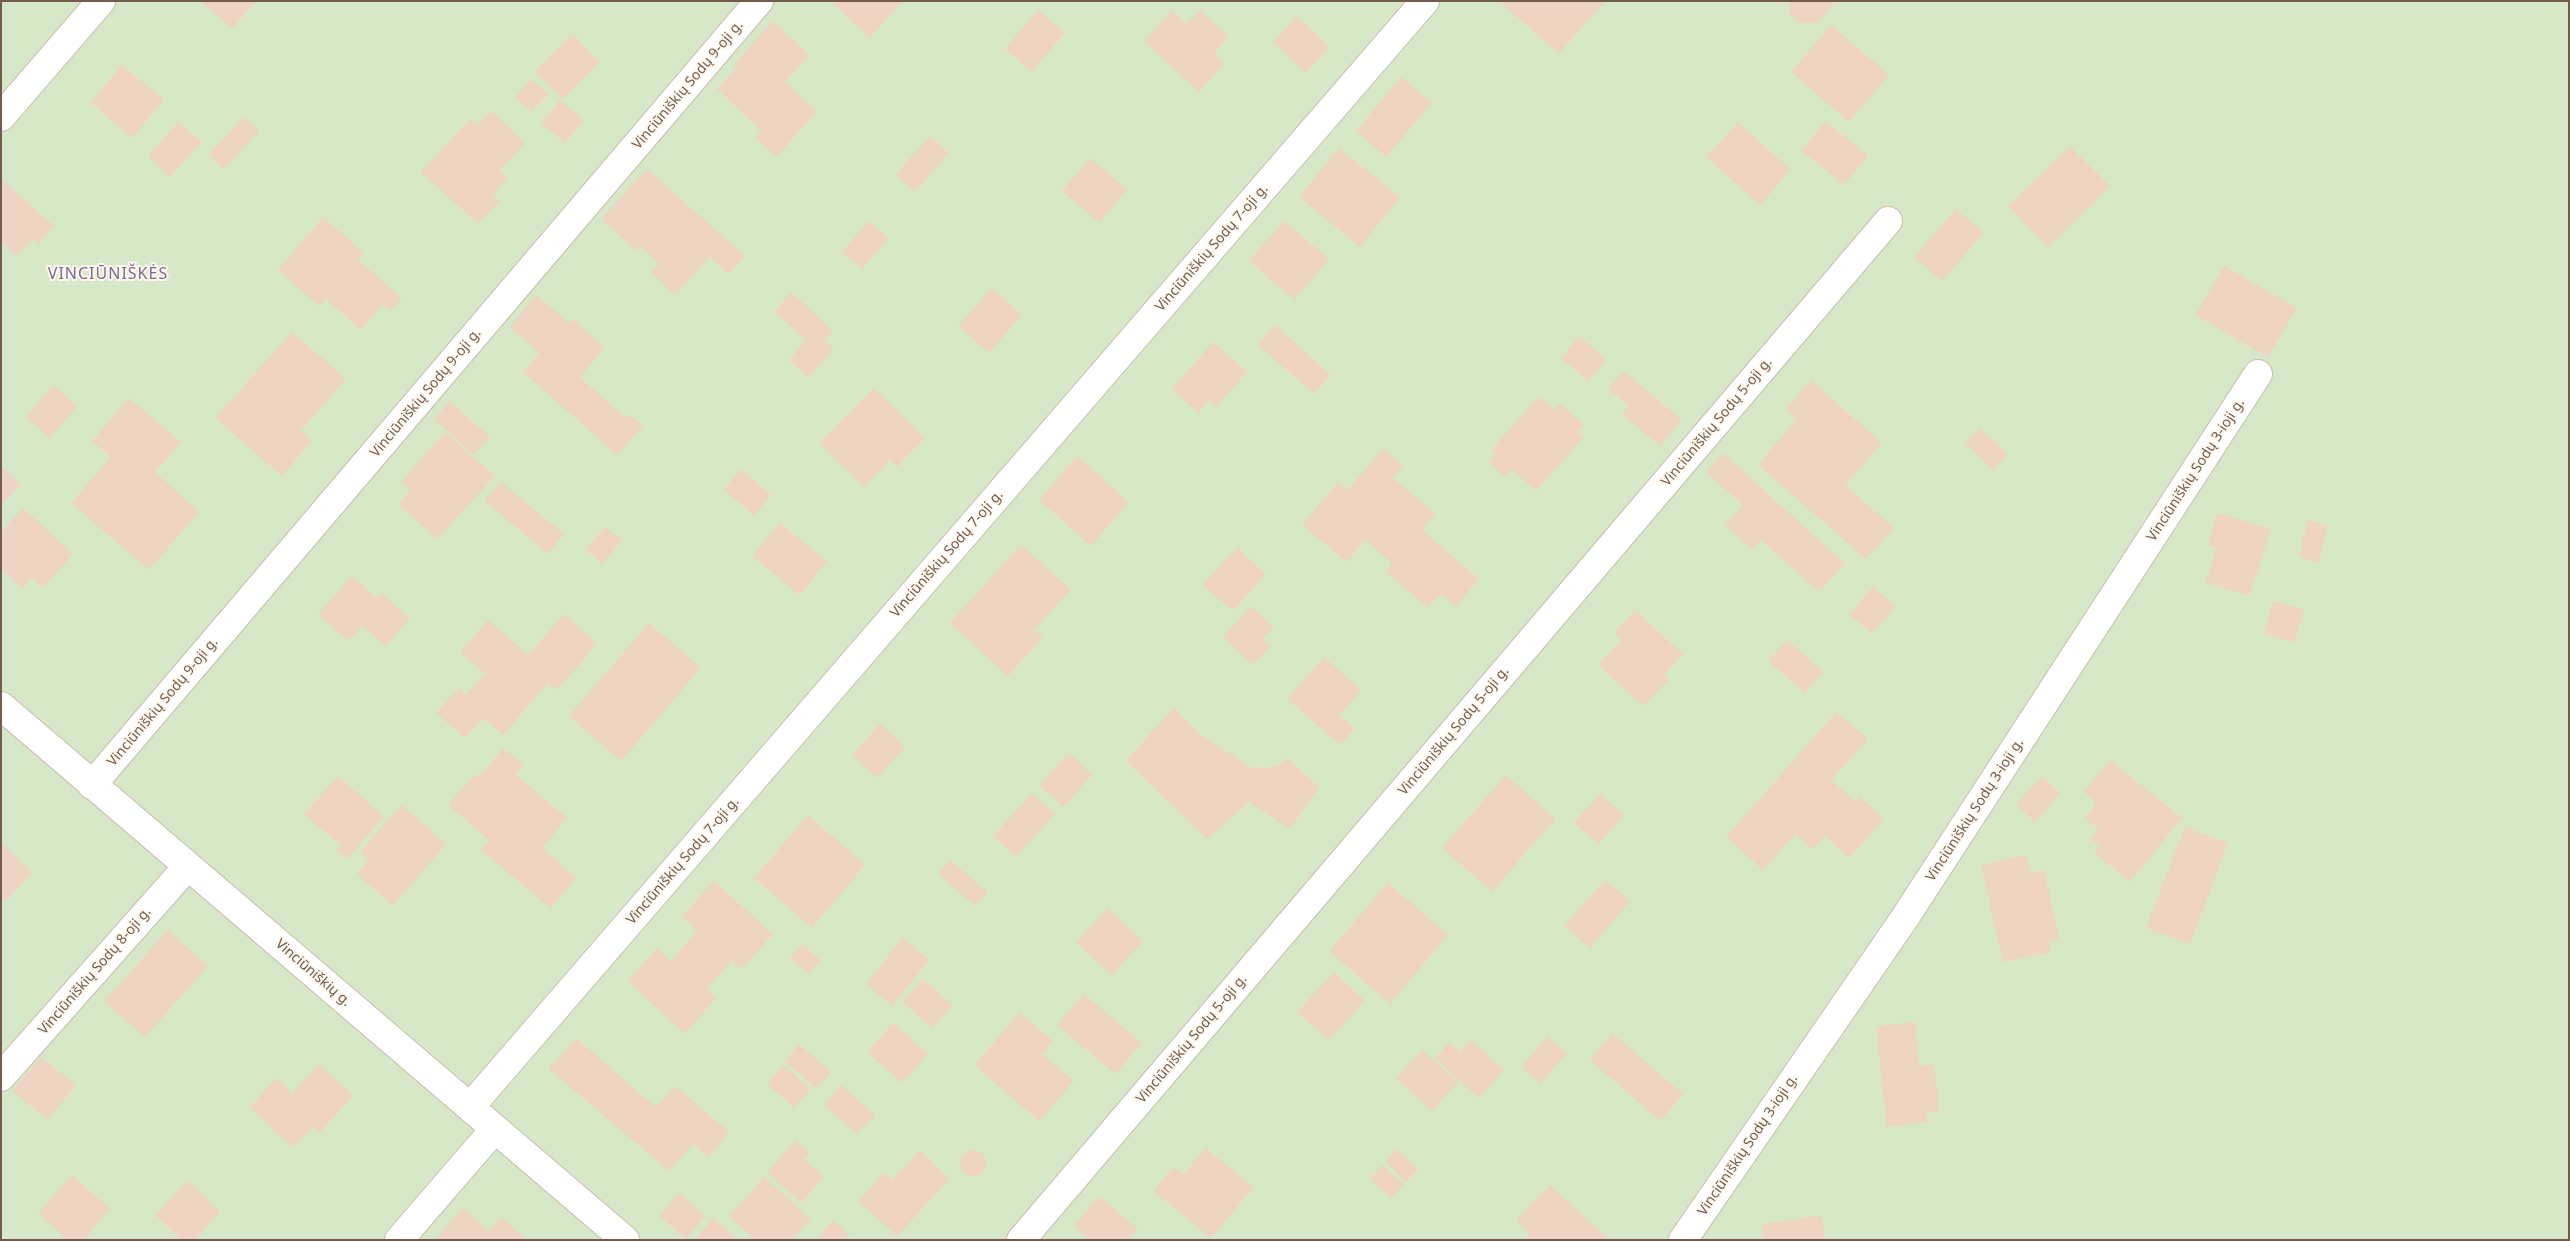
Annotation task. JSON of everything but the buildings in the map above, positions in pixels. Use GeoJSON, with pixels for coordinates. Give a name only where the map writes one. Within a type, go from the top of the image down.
{"type":"FeatureCollection","features":[{"type":"Feature","properties":{"kind":"street"},"geometry":{"type":"LineString","coordinates":[[1,117],[101,1]]}},
{"type":"Feature","properties":{"kind":"street","name":"Vinciūniškių Sodų 9-oji g."},"geometry":{"type":"LineString","coordinates":[[92,785],[759,1]]}},
{"type":"Feature","properties":{"kind":"street","name":"Vinciūniškių Sodų 7-oji g."},"geometry":{"type":"LineString","coordinates":[[470,1107],[1425,1]]}},
{"type":"Feature","properties":{"kind":"street","name":"Vinciūniškių Sodų 5-oji g."},"geometry":{"type":"LineString","coordinates":[[1021,1240],[1888,221]]}},
{"type":"Feature","properties":{"kind":"street","name":"Vinciūniškių Sodų 3-ioji g."},"geometry":{"type":"LineString","coordinates":[[1684,1240],[1904,919],[2258,374]]}},
{"type":"Feature","properties":{"kind":"street","name":"Vinciūniškių g."},"geometry":{"type":"LineString","coordinates":[[1,706],[470,1107],[494,1130],[625,1240]]}},
{"type":"Feature","properties":{"kind":"street","name":"Vinciūniškių Sodų 8-oji g."},"geometry":{"type":"LineString","coordinates":[[1,1077],[188,866]]}},
{"type":"Feature","properties":{"kind":"street"},"geometry":{"type":"LineString","coordinates":[[399,1240],[494,1130]]}},
{"type":"Feature","properties":{"kind":"green space"},"geometry":{"type":"Polygon","coordinates":[[[1,1],[2569,1],[2569,1240],[1,1240],[1,1]]]}},
{"type":"Feature","properties":{"kind":"district","name":"VINCIŪNIŠKĖS"},"geometry":{"type":"Point","coordinates":[108,274]}}]}
